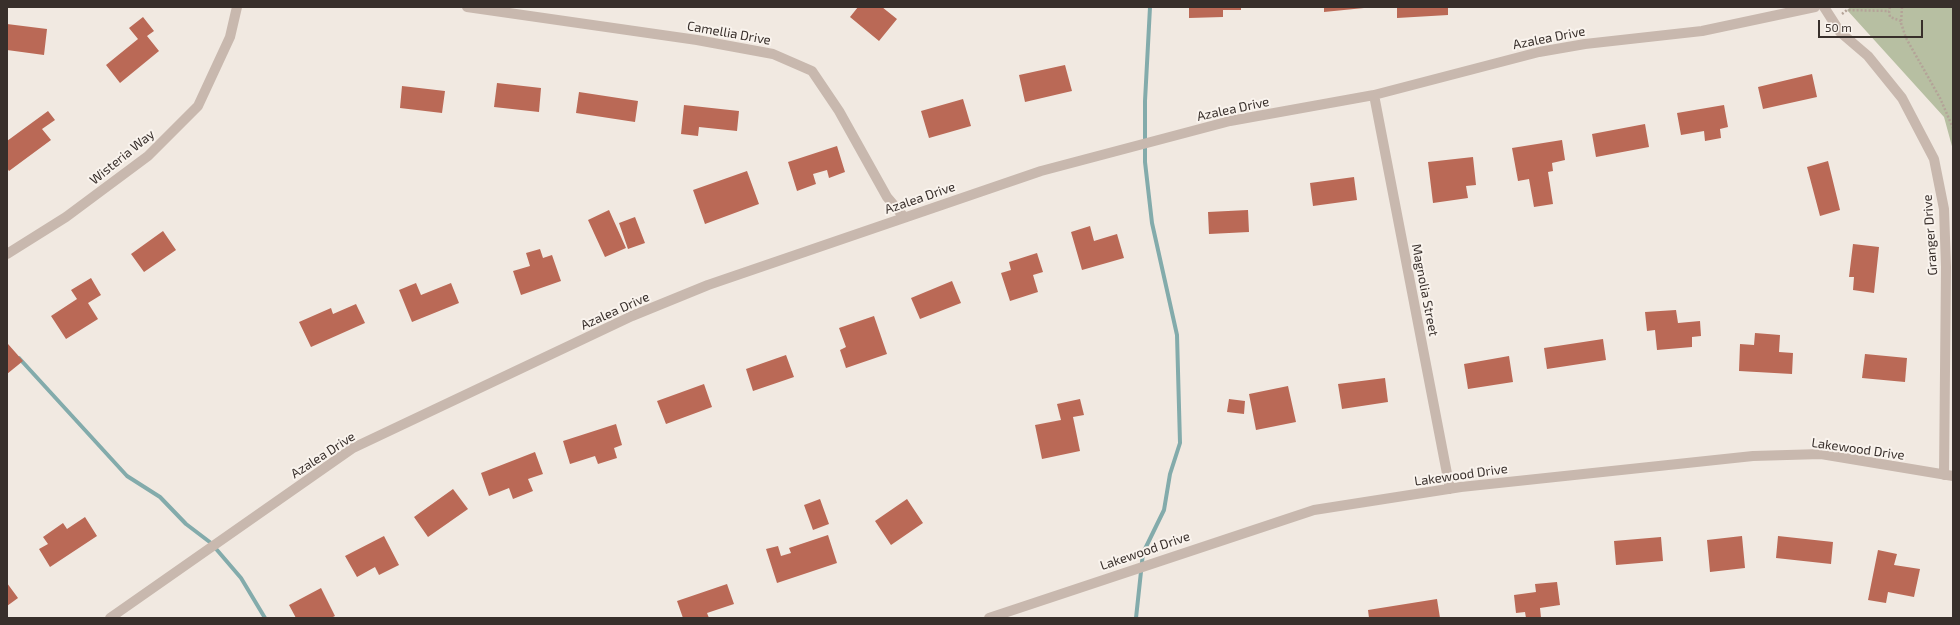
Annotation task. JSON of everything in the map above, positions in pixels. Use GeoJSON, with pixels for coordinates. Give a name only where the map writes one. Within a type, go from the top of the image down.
{"type":"FeatureCollection","features":[{"type":"Feature","properties":{"kind":"street","name":"Wisteria Way"},"geometry":{"type":"LineString","coordinates":[[7,254],[66,217],[148,156],[198,106],[230,37],[237,7]]}},
{"type":"Feature","properties":{"kind":"street","name":"Camellia Drive"},"geometry":{"type":"LineString","coordinates":[[467,7],[696,40],[773,54],[812,71],[839,111],[887,197],[904,217]]}},
{"type":"Feature","properties":{"kind":"street","name":"Azalea Drive"},"geometry":{"type":"LineString","coordinates":[[110,618],[353,448],[632,316],[708,286],[904,217],[1041,171],[1230,121],[1374,95],[1538,52],[1585,44],[1702,31],[1815,7]]}},
{"type":"Feature","properties":{"kind":"street","name":"Granger Drive"},"geometry":{"type":"LineString","coordinates":[[1824,7],[1840,32],[1868,56],[1902,98],[1934,160],[1944,209],[1950,265],[1949,475]]}},
{"type":"Feature","properties":{"kind":"street","name":"Magnolia Street"},"geometry":{"type":"LineString","coordinates":[[1374,95],[1450,489]]}},
{"type":"Feature","properties":{"kind":"street","name":"Lakewood Drive"},"geometry":{"type":"LineString","coordinates":[[989,618],[1314,510],[1450,489],[1753,456],[1821,454],[1949,475]]}},
{"type":"Feature","properties":{"kind":"path"},"geometry":{"type":"LineString","coordinates":[[1888,11],[1890,7]]}},
{"type":"Feature","properties":{"kind":"path"},"geometry":{"type":"LineString","coordinates":[[1902,7],[1901,21],[1906,38],[1940,98],[1953,128]]}},
{"type":"Feature","properties":{"kind":"path"},"geometry":{"type":"LineString","coordinates":[[1833,20],[1847,10],[1888,11]]}},
{"type":"Feature","properties":{"kind":"path"},"geometry":{"type":"LineString","coordinates":[[1888,11],[1894,20],[1901,21]]}},
{"type":"Feature","properties":{"kind":"green space"},"geometry":{"type":"Polygon","coordinates":[[[1851,7],[1953,7],[1953,150],[1944,117],[1847,10],[1851,7]]]}},
{"type":"Feature","properties":{"kind":"building"},"geometry":{"type":"Polygon","coordinates":[[[858,7],[882,7],[897,19],[879,41],[850,17],[858,7]]]}},
{"type":"Feature","properties":{"kind":"building"},"geometry":{"type":"Polygon","coordinates":[[[1189,7],[1241,7],[1241,10],[1223,10],[1223,17],[1189,18],[1189,7]]]}},
{"type":"Feature","properties":{"kind":"building"},"geometry":{"type":"Polygon","coordinates":[[[1324,7],[1364,7],[1364,8],[1324,12],[1324,7]]]}},
{"type":"Feature","properties":{"kind":"building"},"geometry":{"type":"Polygon","coordinates":[[[1397,7],[1448,7],[1448,15],[1397,18],[1397,7]]]}},
{"type":"Feature","properties":{"kind":"building"},"geometry":{"type":"Polygon","coordinates":[[[143,17],[154,31],[147,36],[159,51],[120,83],[106,65],[138,39],[129,28],[143,17]]]}},
{"type":"Feature","properties":{"kind":"building"},"geometry":{"type":"Polygon","coordinates":[[[7,24],[47,29],[44,55],[7,50],[7,24]]]}},
{"type":"Feature","properties":{"kind":"building"},"geometry":{"type":"Polygon","coordinates":[[[1065,65],[1072,91],[1025,102],[1019,75],[1065,65]]]}},
{"type":"Feature","properties":{"kind":"building"},"geometry":{"type":"Polygon","coordinates":[[[1812,74],[1817,97],[1763,109],[1758,87],[1812,74]]]}},
{"type":"Feature","properties":{"kind":"building"},"geometry":{"type":"Polygon","coordinates":[[[497,83],[541,88],[539,112],[494,107],[497,83]]]}},
{"type":"Feature","properties":{"kind":"building"},"geometry":{"type":"Polygon","coordinates":[[[402,86],[445,91],[442,113],[400,108],[402,86]]]}},
{"type":"Feature","properties":{"kind":"building"},"geometry":{"type":"Polygon","coordinates":[[[579,92],[638,101],[635,122],[576,113],[579,92]]]}},
{"type":"Feature","properties":{"kind":"building"},"geometry":{"type":"Polygon","coordinates":[[[963,99],[971,126],[929,138],[921,111],[963,99]]]}},
{"type":"Feature","properties":{"kind":"building"},"geometry":{"type":"Polygon","coordinates":[[[684,105],[739,111],[737,131],[699,127],[698,136],[681,134],[684,105]]]}},
{"type":"Feature","properties":{"kind":"building"},"geometry":{"type":"Polygon","coordinates":[[[1724,105],[1728,127],[1720,129],[1721,138],[1705,141],[1704,131],[1681,135],[1677,113],[1724,105]]]}},
{"type":"Feature","properties":{"kind":"building"},"geometry":{"type":"Polygon","coordinates":[[[48,111],[55,120],[42,129],[51,140],[9,171],[7,168],[7,141],[48,111]]]}},
{"type":"Feature","properties":{"kind":"building"},"geometry":{"type":"Polygon","coordinates":[[[1645,124],[1649,147],[1596,157],[1592,134],[1645,124]]]}},
{"type":"Feature","properties":{"kind":"building"},"geometry":{"type":"Polygon","coordinates":[[[1562,140],[1565,160],[1552,163],[1553,171],[1548,172],[1553,204],[1534,207],[1529,179],[1518,181],[1512,148],[1562,140]]]}},
{"type":"Feature","properties":{"kind":"building"},"geometry":{"type":"Polygon","coordinates":[[[837,146],[845,172],[829,178],[827,170],[813,174],[816,184],[797,191],[788,162],[837,146]]]}},
{"type":"Feature","properties":{"kind":"building"},"geometry":{"type":"Polygon","coordinates":[[[1473,157],[1476,185],[1466,186],[1468,198],[1433,203],[1428,162],[1473,157]]]}},
{"type":"Feature","properties":{"kind":"building"},"geometry":{"type":"Polygon","coordinates":[[[1828,161],[1840,210],[1820,216],[1807,167],[1828,161]]]}},
{"type":"Feature","properties":{"kind":"building"},"geometry":{"type":"Polygon","coordinates":[[[747,171],[759,204],[705,224],[693,190],[747,171]]]}},
{"type":"Feature","properties":{"kind":"building"},"geometry":{"type":"Polygon","coordinates":[[[1354,177],[1357,200],[1313,206],[1310,183],[1354,177]]]}},
{"type":"Feature","properties":{"kind":"building"},"geometry":{"type":"Polygon","coordinates":[[[609,210],[626,248],[605,257],[588,220],[609,210]]]}},
{"type":"Feature","properties":{"kind":"building"},"geometry":{"type":"Polygon","coordinates":[[[1248,210],[1249,232],[1209,234],[1208,212],[1248,210]]]}},
{"type":"Feature","properties":{"kind":"building"},"geometry":{"type":"Polygon","coordinates":[[[635,217],[645,243],[628,249],[619,223],[635,217]]]}},
{"type":"Feature","properties":{"kind":"building"},"geometry":{"type":"Polygon","coordinates":[[[1090,226],[1094,241],[1117,234],[1124,258],[1082,270],[1071,232],[1090,226]]]}},
{"type":"Feature","properties":{"kind":"building"},"geometry":{"type":"Polygon","coordinates":[[[163,231],[176,250],[144,272],[131,254],[163,231]]]}},
{"type":"Feature","properties":{"kind":"building"},"geometry":{"type":"Polygon","coordinates":[[[1853,244],[1879,247],[1874,293],[1853,290],[1854,277],[1849,277],[1853,244]]]}},
{"type":"Feature","properties":{"kind":"building"},"geometry":{"type":"Polygon","coordinates":[[[540,249],[543,258],[552,255],[561,281],[521,295],[513,271],[530,266],[526,253],[540,249]]]}},
{"type":"Feature","properties":{"kind":"building"},"geometry":{"type":"Polygon","coordinates":[[[1037,253],[1043,272],[1033,275],[1038,292],[1010,301],[1001,273],[1011,270],[1009,262],[1037,253]]]}},
{"type":"Feature","properties":{"kind":"building"},"geometry":{"type":"Polygon","coordinates":[[[91,278],[101,295],[88,303],[98,319],[66,339],[51,316],[77,299],[71,290],[91,278]]]}},
{"type":"Feature","properties":{"kind":"building"},"geometry":{"type":"Polygon","coordinates":[[[952,281],[961,303],[920,319],[911,298],[952,281]]]}},
{"type":"Feature","properties":{"kind":"building"},"geometry":{"type":"Polygon","coordinates":[[[416,283],[421,295],[451,283],[459,303],[412,322],[399,290],[416,283]]]}},
{"type":"Feature","properties":{"kind":"building"},"geometry":{"type":"Polygon","coordinates":[[[356,304],[365,323],[311,347],[299,322],[331,308],[333,314],[356,304]]]}},
{"type":"Feature","properties":{"kind":"building"},"geometry":{"type":"Polygon","coordinates":[[[1676,310],[1678,323],[1700,321],[1701,336],[1692,337],[1692,347],[1657,350],[1655,330],[1647,331],[1645,312],[1676,310]]]}},
{"type":"Feature","properties":{"kind":"building"},"geometry":{"type":"Polygon","coordinates":[[[874,316],[887,354],[846,368],[840,350],[846,347],[839,328],[874,316]]]}},
{"type":"Feature","properties":{"kind":"building"},"geometry":{"type":"Polygon","coordinates":[[[1755,333],[1780,335],[1779,352],[1793,353],[1792,374],[1739,371],[1740,344],[1754,345],[1755,333]]]}},
{"type":"Feature","properties":{"kind":"building"},"geometry":{"type":"Polygon","coordinates":[[[1603,339],[1606,360],[1547,369],[1544,348],[1603,339]]]}},
{"type":"Feature","properties":{"kind":"building"},"geometry":{"type":"Polygon","coordinates":[[[8,344],[23,361],[7,374],[7,345],[8,344]]]}},
{"type":"Feature","properties":{"kind":"building"},"geometry":{"type":"Polygon","coordinates":[[[1865,354],[1907,358],[1905,382],[1862,378],[1865,354]]]}},
{"type":"Feature","properties":{"kind":"building"},"geometry":{"type":"Polygon","coordinates":[[[786,355],[794,377],[753,391],[746,369],[786,355]]]}},
{"type":"Feature","properties":{"kind":"building"},"geometry":{"type":"Polygon","coordinates":[[[1509,356],[1513,382],[1468,389],[1464,364],[1509,356]]]}},
{"type":"Feature","properties":{"kind":"building"},"geometry":{"type":"Polygon","coordinates":[[[1385,378],[1388,402],[1342,409],[1338,384],[1385,378]]]}},
{"type":"Feature","properties":{"kind":"building"},"geometry":{"type":"Polygon","coordinates":[[[704,384],[712,407],[666,424],[657,401],[704,384]]]}},
{"type":"Feature","properties":{"kind":"building"},"geometry":{"type":"Polygon","coordinates":[[[1288,386],[1296,422],[1256,430],[1249,394],[1288,386]]]}},
{"type":"Feature","properties":{"kind":"building"},"geometry":{"type":"Polygon","coordinates":[[[1080,399],[1084,415],[1073,417],[1080,451],[1042,459],[1035,425],[1061,420],[1057,404],[1080,399]]]}},
{"type":"Feature","properties":{"kind":"building"},"geometry":{"type":"Polygon","coordinates":[[[1229,399],[1245,401],[1244,414],[1227,412],[1229,399]]]}},
{"type":"Feature","properties":{"kind":"building"},"geometry":{"type":"Polygon","coordinates":[[[616,424],[622,445],[614,448],[617,458],[598,464],[595,456],[570,464],[563,441],[616,424]]]}},
{"type":"Feature","properties":{"kind":"building"},"geometry":{"type":"Polygon","coordinates":[[[535,452],[543,474],[528,479],[533,491],[513,499],[509,488],[489,496],[481,473],[535,452]]]}},
{"type":"Feature","properties":{"kind":"building"},"geometry":{"type":"Polygon","coordinates":[[[453,489],[468,509],[428,537],[414,517],[453,489]]]}},
{"type":"Feature","properties":{"kind":"building"},"geometry":{"type":"Polygon","coordinates":[[[820,499],[829,524],[813,530],[804,505],[820,499]]]}},
{"type":"Feature","properties":{"kind":"building"},"geometry":{"type":"Polygon","coordinates":[[[907,499],[923,523],[891,545],[875,521],[907,499]]]}},
{"type":"Feature","properties":{"kind":"building"},"geometry":{"type":"Polygon","coordinates":[[[85,517],[97,536],[50,567],[39,549],[48,544],[43,537],[63,523],[67,529],[85,517]]]}},
{"type":"Feature","properties":{"kind":"building"},"geometry":{"type":"Polygon","coordinates":[[[828,535],[837,563],[777,583],[766,549],[778,546],[781,556],[791,553],[789,548],[828,535]]]}},
{"type":"Feature","properties":{"kind":"building"},"geometry":{"type":"Polygon","coordinates":[[[384,536],[399,565],[379,575],[375,567],[357,577],[345,556],[384,536]]]}},
{"type":"Feature","properties":{"kind":"building"},"geometry":{"type":"Polygon","coordinates":[[[1742,536],[1745,568],[1710,572],[1707,540],[1742,536]]]}},
{"type":"Feature","properties":{"kind":"building"},"geometry":{"type":"Polygon","coordinates":[[[1778,536],[1833,542],[1831,564],[1776,558],[1778,536]]]}},
{"type":"Feature","properties":{"kind":"building"},"geometry":{"type":"Polygon","coordinates":[[[1661,537],[1663,561],[1616,565],[1614,541],[1661,537]]]}},
{"type":"Feature","properties":{"kind":"building"},"geometry":{"type":"Polygon","coordinates":[[[1878,550],[1897,554],[1894,565],[1920,569],[1914,597],[1888,592],[1886,603],[1868,600],[1878,550]]]}},
{"type":"Feature","properties":{"kind":"building"},"geometry":{"type":"Polygon","coordinates":[[[1557,582],[1560,605],[1540,608],[1541,618],[1526,618],[1525,612],[1516,613],[1514,595],[1536,592],[1535,584],[1557,582]]]}},
{"type":"Feature","properties":{"kind":"building"},"geometry":{"type":"Polygon","coordinates":[[[7,583],[18,598],[7,606],[7,583]]]}},
{"type":"Feature","properties":{"kind":"building"},"geometry":{"type":"Polygon","coordinates":[[[727,584],[734,604],[707,613],[709,618],[683,618],[677,601],[727,584]]]}},
{"type":"Feature","properties":{"kind":"building"},"geometry":{"type":"Polygon","coordinates":[[[321,588],[335,616],[331,618],[296,618],[289,605],[321,588]]]}},
{"type":"Feature","properties":{"kind":"building"},"geometry":{"type":"Polygon","coordinates":[[[1437,599],[1440,618],[1369,618],[1368,610],[1437,599]]]}},
{"type":"Feature","properties":{"kind":"waterway"},"geometry":{"type":"LineString","coordinates":[[1136,618],[1143,553],[1164,510],[1170,474],[1180,443],[1177,335],[1152,223],[1145,162],[1145,101],[1150,7]]}},
{"type":"Feature","properties":{"kind":"waterway"},"geometry":{"type":"LineString","coordinates":[[19,358],[127,476],[160,497],[186,524],[211,543],[241,578],[265,618]]}}]}
